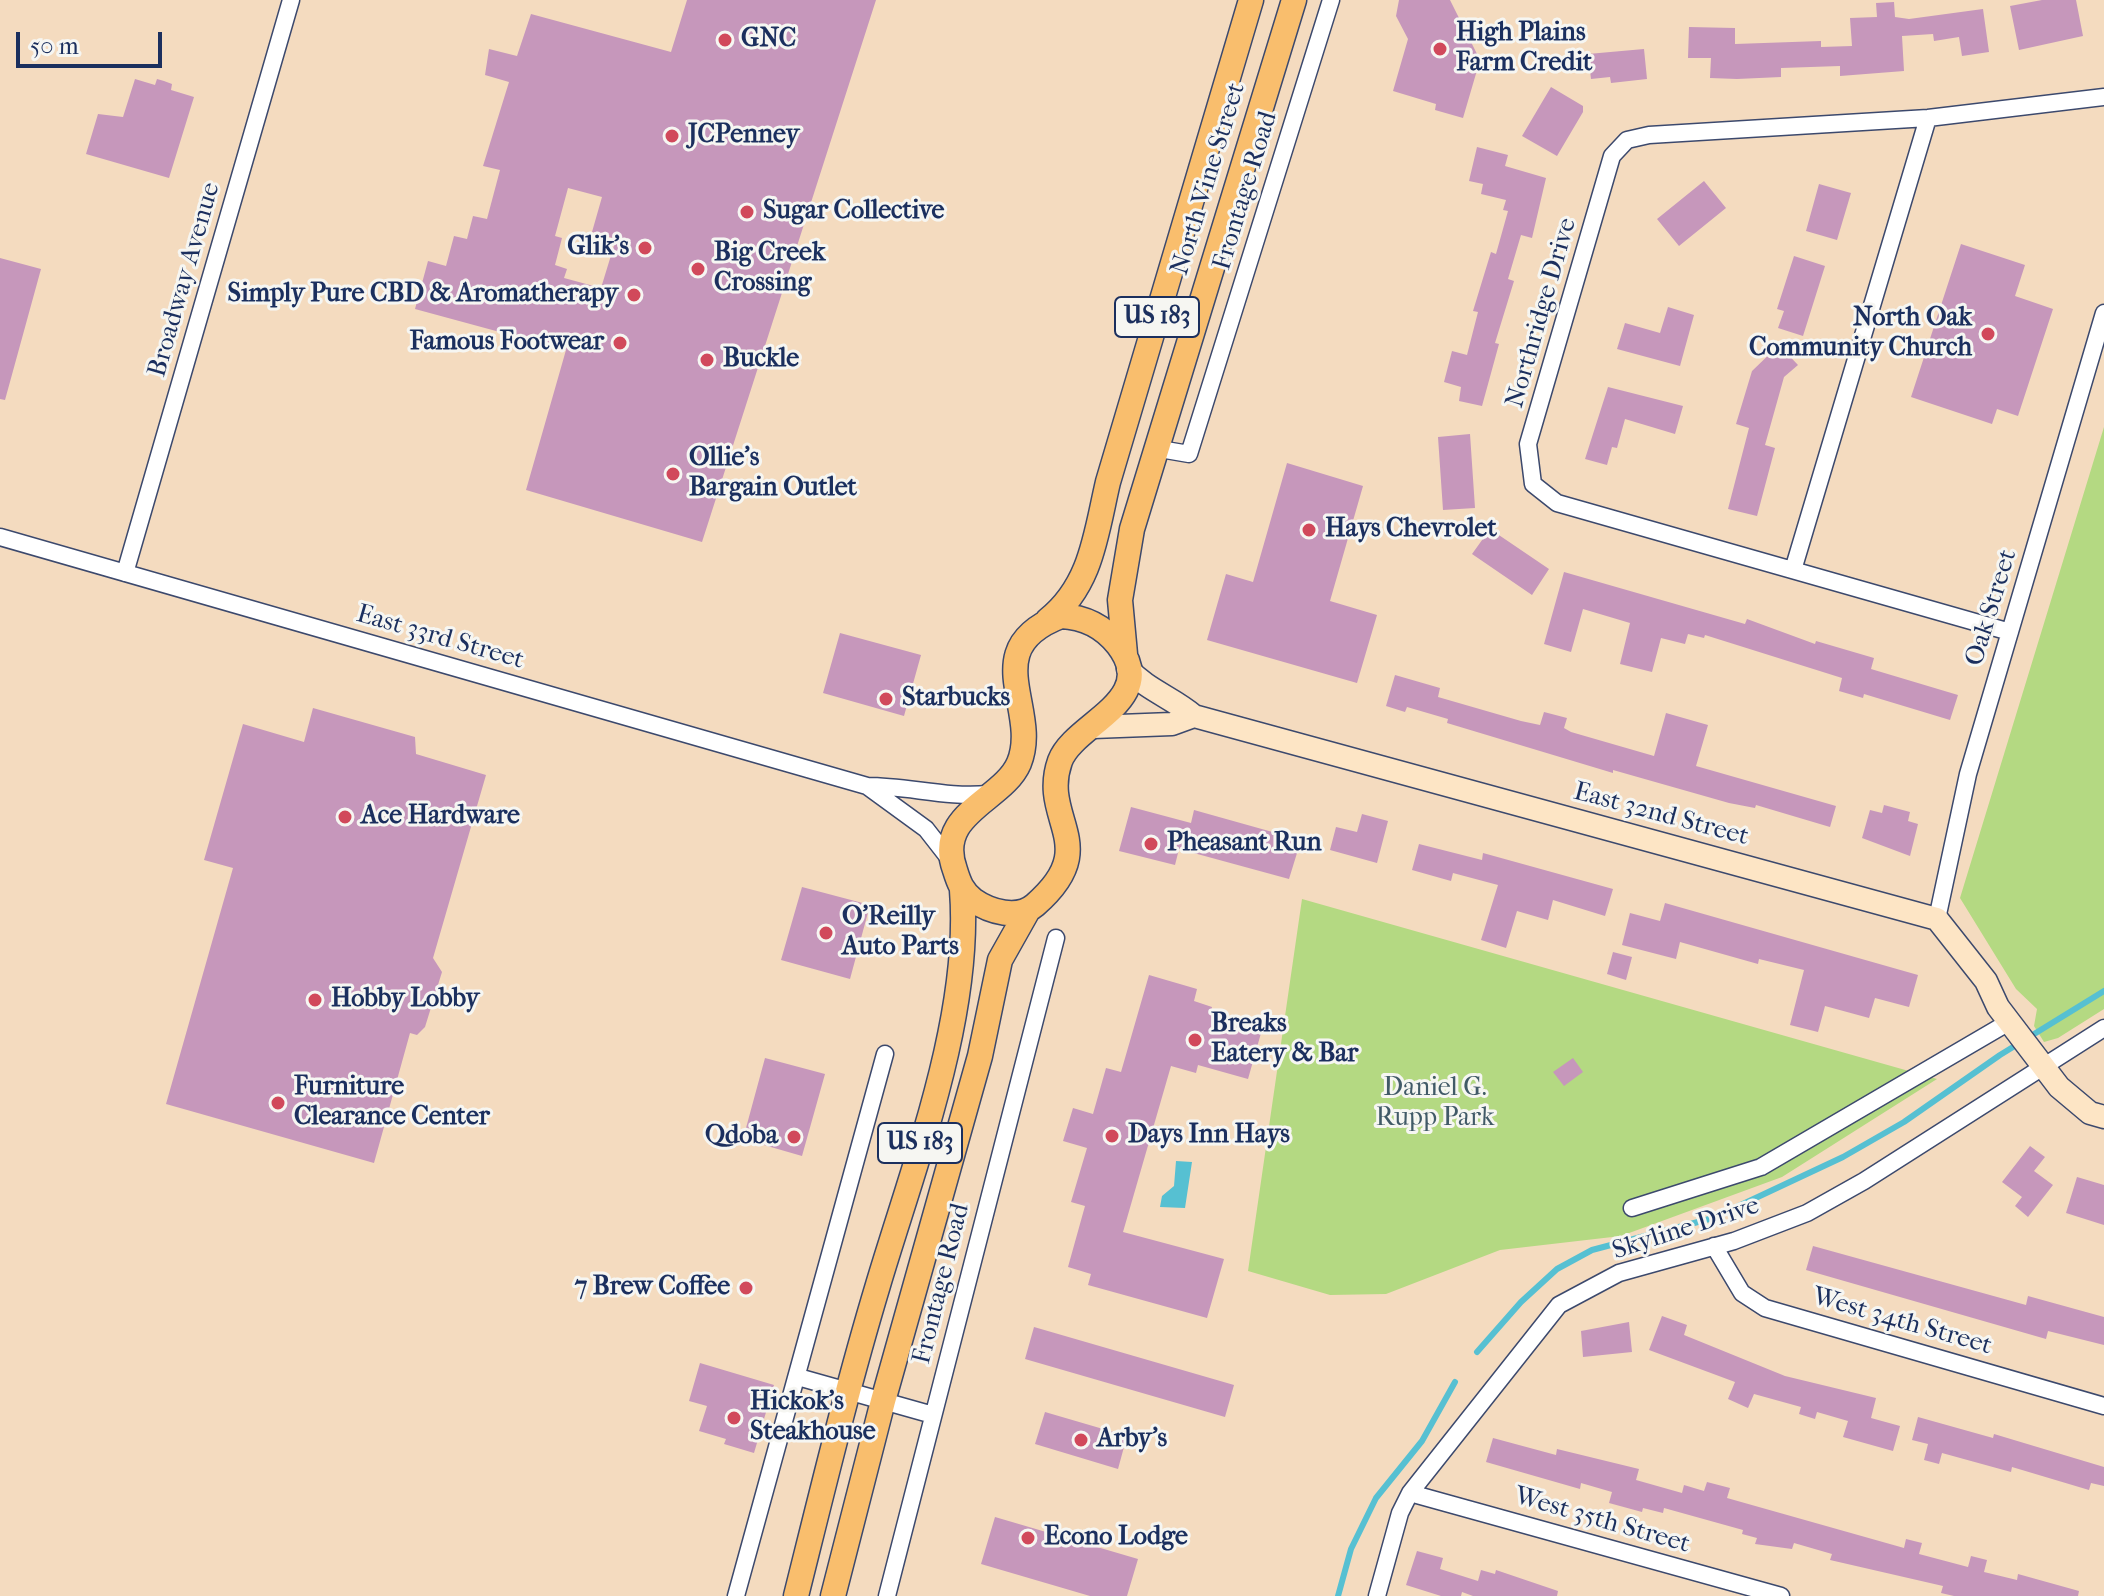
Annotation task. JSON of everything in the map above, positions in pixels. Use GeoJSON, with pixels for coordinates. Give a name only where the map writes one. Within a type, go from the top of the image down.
{"type":"FeatureCollection","features":[{"type":"Feature","properties":{"kind":"main road","name":"North Vine Street"},"geometry":{"type":"LineString","coordinates":[[952,863],[959,826],[974,805],[1009,778],[1018,765],[1023,738],[1014,668],[1022,646],[1073,597],[1092,555],[1108,482],[1251,0]]}},
{"type":"Feature","properties":{"kind":"main road","name":"North Vine Street"},"geometry":{"type":"LineString","coordinates":[[1126,662],[1121,580],[1154,448],[1294,0]]}},
{"type":"Feature","properties":{"kind":"main road"},"geometry":{"type":"LineString","coordinates":[[952,863],[962,890],[992,909],[1008,914],[1027,912],[1060,880],[1066,866],[1068,850],[1057,773],[1066,748],[1120,701],[1126,662],[1114,640],[1086,620],[1061,616],[1045,622]]}},
{"type":"Feature","properties":{"kind":"main road","name":"US 183"},"geometry":{"type":"LineString","coordinates":[[796,1596],[846,1391],[954,1015],[965,950],[962,890]]}},
{"type":"Feature","properties":{"kind":"main road","name":"US 183"},"geometry":{"type":"LineString","coordinates":[[833,1596],[883,1401],[980,1056],[1000,960],[1006,942],[1027,912]]}},
{"type":"Feature","properties":{"kind":"street","name":"Broadway Avenue"},"geometry":{"type":"LineString","coordinates":[[125,573],[291,0]]}},
{"type":"Feature","properties":{"kind":"street","name":"Frontage Road"},"geometry":{"type":"LineString","coordinates":[[1154,448],[1189,454],[1331,0]]}},
{"type":"Feature","properties":{"kind":"street","name":"Northridge Drive"},"geometry":{"type":"LineString","coordinates":[[2010,632],[1557,503],[1533,484],[1528,444],[1612,156],[1627,140],[1649,135],[1928,118],[2104,97]]}},
{"type":"Feature","properties":{"kind":"street"},"geometry":{"type":"LineString","coordinates":[[1793,570],[1928,118]]}},
{"type":"Feature","properties":{"kind":"street","name":"Oak Street"},"geometry":{"type":"LineString","coordinates":[[1937,919],[1968,774],[2104,313]]}},
{"type":"Feature","properties":{"kind":"street","name":"East 33rd Street"},"geometry":{"type":"LineString","coordinates":[[0,537],[867,786],[898,786],[954,797],[988,794]]}},
{"type":"Feature","properties":{"kind":"street","name":"East 32nd Street"},"geometry":{"type":"LineString","coordinates":[[1126,662],[1147,687],[1177,701],[1194,716],[1937,919]]}},
{"type":"Feature","properties":{"kind":"street","name":"East 32nd Street"},"geometry":{"type":"LineString","coordinates":[[1093,727],[1172,724],[1194,716]]}},
{"type":"Feature","properties":{"kind":"street","name":"East 33rd Street"},"geometry":{"type":"LineString","coordinates":[[867,786],[926,829],[952,863]]}},
{"type":"Feature","properties":{"kind":"street"},"geometry":{"type":"LineString","coordinates":[[1937,919],[1986,981],[2009,1022],[2059,1087],[2090,1113],[2104,1117]]}},
{"type":"Feature","properties":{"kind":"street","name":"Frontage Road"},"geometry":{"type":"LineString","coordinates":[[887,1596],[1056,938]]}},
{"type":"Feature","properties":{"kind":"street"},"geometry":{"type":"LineString","coordinates":[[1632,1208],[1761,1167],[2009,1022]]}},
{"type":"Feature","properties":{"kind":"street","name":"Skyline Drive"},"geometry":{"type":"LineString","coordinates":[[1377,1596],[1400,1513],[1410,1493],[1559,1305],[1619,1273],[1714,1246],[1807,1213],[1864,1181],[2104,1028]]}},
{"type":"Feature","properties":{"kind":"street"},"geometry":{"type":"LineString","coordinates":[[736,1596],[885,1054]]}},
{"type":"Feature","properties":{"kind":"street","name":"West 34th Street"},"geometry":{"type":"LineString","coordinates":[[1714,1246],[1742,1293],[1765,1308],[2104,1406]]}},
{"type":"Feature","properties":{"kind":"street"},"geometry":{"type":"LineString","coordinates":[[798,1377],[933,1415]]}},
{"type":"Feature","properties":{"kind":"street","name":"West 35th Street"},"geometry":{"type":"LineString","coordinates":[[1410,1493],[1781,1596]]}},
{"type":"Feature","properties":{"kind":"green space"},"geometry":{"type":"Polygon","coordinates":[[[2104,427],[2104,1009],[2058,1038],[2044,1042],[2034,1026],[2037,1009],[2016,989],[1960,898],[2104,427]]]}},
{"type":"Feature","properties":{"kind":"green space","name":"Daniel G. Rupp Park"},"geometry":{"type":"Polygon","coordinates":[[[1302,899],[1937,1079],[1782,1177],[1621,1236],[1500,1250],[1386,1294],[1330,1295],[1248,1271],[1302,899]]]}},
{"type":"Feature","properties":{"kind":"water"},"geometry":{"type":"Polygon","coordinates":[[[1176,1161],[1192,1162],[1185,1208],[1160,1207],[1162,1196],[1174,1186],[1176,1161]]]}},
{"type":"Feature","properties":{"kind":"building","name":"Big Creek Crossing"},"geometry":{"type":"Polygon","coordinates":[[[687,0],[876,0],[702,542],[526,490],[566,350],[415,309],[428,261],[446,266],[454,236],[467,239],[473,216],[487,219],[500,170],[483,166],[509,82],[485,75],[489,49],[517,56],[531,14],[671,52],[687,0]],[[568,188],[555,236],[562,238],[555,265],[567,269],[564,278],[601,288],[616,239],[592,232],[602,197],[568,188]]]}},
{"type":"Feature","properties":{"kind":"building","name":"High Plains Farm Credit"},"geometry":{"type":"Polygon","coordinates":[[[1399,0],[1450,0],[1480,60],[1463,118],[1435,110],[1436,104],[1393,91],[1408,39],[1396,16],[1399,0]]]}},
{"type":"Feature","properties":{"kind":"building"},"geometry":{"type":"Polygon","coordinates":[[[2042,0],[2076,0],[2083,36],[2019,50],[2010,6],[2042,0]]]}},
{"type":"Feature","properties":{"kind":"building"},"geometry":{"type":"Polygon","coordinates":[[[1894,2],[1895,17],[1909,19],[1983,9],[1989,52],[1962,56],[1959,37],[1934,41],[1933,34],[1902,36],[1904,71],[1840,76],[1840,66],[1781,68],[1781,77],[1737,79],[1710,78],[1711,58],[1688,58],[1689,27],[1735,28],[1735,44],[1821,41],[1821,47],[1852,46],[1850,18],[1877,17],[1876,3],[1894,2]]]}},
{"type":"Feature","properties":{"kind":"building"},"geometry":{"type":"Polygon","coordinates":[[[1644,49],[1647,79],[1611,83],[1610,77],[1591,79],[1588,54],[1644,49]]]}},
{"type":"Feature","properties":{"kind":"building"},"geometry":{"type":"Polygon","coordinates":[[[135,79],[155,85],[157,79],[164,81],[172,84],[171,90],[194,97],[169,178],[86,154],[98,114],[123,117],[135,79]]]}},
{"type":"Feature","properties":{"kind":"building"},"geometry":{"type":"Polygon","coordinates":[[[1551,87],[1583,106],[1583,112],[1557,156],[1522,136],[1551,87]]]}},
{"type":"Feature","properties":{"kind":"building"},"geometry":{"type":"Polygon","coordinates":[[[1477,147],[1508,155],[1505,166],[1546,178],[1532,238],[1521,235],[1508,279],[1514,281],[1495,343],[1499,344],[1482,406],[1459,401],[1461,387],[1444,382],[1452,351],[1467,355],[1478,312],[1473,311],[1491,252],[1496,254],[1508,211],[1503,210],[1506,200],[1481,194],[1483,184],[1469,181],[1477,147]]]}},
{"type":"Feature","properties":{"kind":"building"},"geometry":{"type":"Polygon","coordinates":[[[1704,181],[1726,208],[1679,246],[1657,219],[1704,181]]]}},
{"type":"Feature","properties":{"kind":"building"},"geometry":{"type":"Polygon","coordinates":[[[1819,184],[1851,193],[1837,240],[1806,231],[1819,184]]]}},
{"type":"Feature","properties":{"kind":"building","name":"North Oak Community Church"},"geometry":{"type":"Polygon","coordinates":[[[1961,244],[2025,265],[2015,296],[2053,309],[2018,416],[1997,409],[1992,424],[1911,397],[1961,244]]]}},
{"type":"Feature","properties":{"kind":"building"},"geometry":{"type":"Polygon","coordinates":[[[1794,256],[1825,266],[1803,336],[1778,328],[1784,311],[1777,309],[1794,256]]]}},
{"type":"Feature","properties":{"kind":"building"},"geometry":{"type":"Polygon","coordinates":[[[0,258],[41,269],[5,400],[0,399],[0,258]]]}},
{"type":"Feature","properties":{"kind":"building"},"geometry":{"type":"Polygon","coordinates":[[[1668,307],[1694,315],[1680,366],[1617,349],[1625,323],[1660,333],[1668,307]]]}},
{"type":"Feature","properties":{"kind":"building"},"geometry":{"type":"Polygon","coordinates":[[[1779,345],[1798,365],[1784,377],[1765,445],[1775,448],[1757,516],[1728,509],[1749,428],[1736,424],[1752,371],[1779,345]]]}},
{"type":"Feature","properties":{"kind":"building"},"geometry":{"type":"Polygon","coordinates":[[[1608,387],[1683,406],[1675,434],[1625,419],[1617,448],[1612,447],[1607,465],[1585,459],[1608,387]]]}},
{"type":"Feature","properties":{"kind":"building"},"geometry":{"type":"Polygon","coordinates":[[[1470,434],[1475,508],[1443,510],[1438,437],[1470,434]]]}},
{"type":"Feature","properties":{"kind":"building","name":"Hays Chevrolet"},"geometry":{"type":"Polygon","coordinates":[[[1287,463],[1363,486],[1330,601],[1377,615],[1357,683],[1207,640],[1226,574],[1253,582],[1287,463]]]}},
{"type":"Feature","properties":{"kind":"building"},"geometry":{"type":"Polygon","coordinates":[[[1490,529],[1549,569],[1532,595],[1472,554],[1490,529]]]}},
{"type":"Feature","properties":{"kind":"building"},"geometry":{"type":"Polygon","coordinates":[[[1564,572],[1745,624],[1747,619],[1815,644],[1816,641],[1874,658],[1871,669],[1958,695],[1950,720],[1864,694],[1863,698],[1839,691],[1842,678],[1705,635],[1704,638],[1688,634],[1685,644],[1661,638],[1652,672],[1620,664],[1630,623],[1583,609],[1571,652],[1544,644],[1564,572]]]}},
{"type":"Feature","properties":{"kind":"building"},"geometry":{"type":"Polygon","coordinates":[[[840,633],[921,655],[904,716],[823,693],[840,633]]]}},
{"type":"Feature","properties":{"kind":"building"},"geometry":{"type":"Polygon","coordinates":[[[1395,675],[1440,688],[1438,697],[1521,721],[1540,725],[1544,712],[1567,718],[1564,728],[1571,732],[1654,756],[1666,713],[1708,725],[1696,766],[1836,806],[1830,827],[1756,805],[1755,808],[1729,803],[1613,770],[1613,773],[1447,723],[1448,719],[1407,707],[1405,712],[1386,706],[1395,675]]]}},
{"type":"Feature","properties":{"kind":"building"},"geometry":{"type":"Polygon","coordinates":[[[313,708],[415,737],[416,754],[486,775],[433,958],[442,972],[425,1027],[417,1035],[410,1033],[374,1163],[166,1104],[233,868],[204,860],[243,724],[304,742],[313,708]]]}},
{"type":"Feature","properties":{"kind":"building"},"geometry":{"type":"Polygon","coordinates":[[[1884,805],[1910,812],[1908,821],[1918,824],[1910,856],[1862,838],[1870,810],[1882,813],[1884,805]]]}},
{"type":"Feature","properties":{"kind":"building"},"geometry":{"type":"Polygon","coordinates":[[[1131,807],[1191,823],[1194,810],[1301,840],[1289,879],[1179,849],[1175,865],[1119,851],[1131,807]]]}},
{"type":"Feature","properties":{"kind":"building"},"geometry":{"type":"Polygon","coordinates":[[[1362,814],[1388,821],[1377,863],[1330,850],[1336,827],[1357,832],[1362,814]]]}},
{"type":"Feature","properties":{"kind":"building"},"geometry":{"type":"Polygon","coordinates":[[[1419,844],[1482,860],[1483,853],[1613,889],[1605,916],[1553,900],[1548,920],[1517,911],[1506,948],[1481,940],[1498,885],[1453,873],[1451,881],[1412,870],[1419,844]]]}},
{"type":"Feature","properties":{"kind":"building","name":"O'Reilly Auto Parts"},"geometry":{"type":"Polygon","coordinates":[[[802,887],[870,905],[850,979],[781,960],[802,887]]]}},
{"type":"Feature","properties":{"kind":"building"},"geometry":{"type":"Polygon","coordinates":[[[1665,903],[1918,975],[1909,1007],[1875,998],[1869,1018],[1825,1006],[1818,1032],[1790,1025],[1804,970],[1759,959],[1758,964],[1680,942],[1676,959],[1622,945],[1630,913],[1660,921],[1665,903]]]}},
{"type":"Feature","properties":{"kind":"building"},"geometry":{"type":"Polygon","coordinates":[[[1613,952],[1632,957],[1626,980],[1607,974],[1613,952]]]}},
{"type":"Feature","properties":{"kind":"building"},"geometry":{"type":"Polygon","coordinates":[[[1149,975],[1197,989],[1194,1001],[1212,1007],[1211,1012],[1263,1026],[1248,1079],[1198,1065],[1196,1073],[1171,1066],[1123,1232],[1224,1259],[1207,1318],[1088,1285],[1091,1274],[1068,1267],[1085,1206],[1071,1202],[1087,1148],[1063,1141],[1073,1108],[1093,1114],[1106,1068],[1121,1072],[1149,975]]]}},
{"type":"Feature","properties":{"kind":"building"},"geometry":{"type":"Polygon","coordinates":[[[765,1058],[825,1074],[802,1156],[743,1139],[765,1058]]]}},
{"type":"Feature","properties":{"kind":"building"},"geometry":{"type":"Polygon","coordinates":[[[1573,1058],[1583,1072],[1564,1086],[1553,1072],[1573,1058]]]}},
{"type":"Feature","properties":{"kind":"building"},"geometry":{"type":"Polygon","coordinates":[[[2030,1146],[2045,1157],[2034,1171],[2053,1185],[2028,1217],[2015,1206],[2022,1197],[2002,1182],[2030,1146]]]}},
{"type":"Feature","properties":{"kind":"building"},"geometry":{"type":"Polygon","coordinates":[[[2077,1177],[2104,1185],[2104,1225],[2066,1213],[2077,1177]]]}},
{"type":"Feature","properties":{"kind":"building"},"geometry":{"type":"Polygon","coordinates":[[[1813,1246],[2026,1305],[2028,1296],[2104,1317],[2104,1345],[2048,1331],[2046,1339],[1806,1270],[1813,1246]]]}},
{"type":"Feature","properties":{"kind":"building"},"geometry":{"type":"Polygon","coordinates":[[[1662,1316],[1687,1325],[1684,1335],[1785,1376],[1876,1398],[1871,1418],[1900,1426],[1893,1451],[1843,1437],[1848,1421],[1817,1412],[1815,1419],[1799,1414],[1801,1407],[1754,1394],[1748,1408],[1728,1399],[1735,1382],[1649,1350],[1662,1316]]]}},
{"type":"Feature","properties":{"kind":"building"},"geometry":{"type":"Polygon","coordinates":[[[1629,1322],[1632,1352],[1583,1357],[1581,1331],[1629,1322]]]}},
{"type":"Feature","properties":{"kind":"building"},"geometry":{"type":"Polygon","coordinates":[[[1034,1327],[1234,1385],[1225,1417],[1025,1359],[1034,1327]]]}},
{"type":"Feature","properties":{"kind":"building","name":"Hickok's Steakhouse"},"geometry":{"type":"Polygon","coordinates":[[[700,1363],[774,1385],[754,1453],[724,1444],[726,1439],[699,1431],[707,1406],[689,1401],[700,1363]]]}},
{"type":"Feature","properties":{"kind":"building","name":"Arby's"},"geometry":{"type":"Polygon","coordinates":[[[1045,1412],[1127,1436],[1118,1469],[1035,1444],[1045,1412]]]}},
{"type":"Feature","properties":{"kind":"building"},"geometry":{"type":"Polygon","coordinates":[[[1918,1417],[1993,1438],[1994,1434],[2104,1467],[2104,1486],[2091,1483],[2089,1490],[2012,1467],[2011,1472],[1942,1453],[1939,1464],[1924,1460],[1928,1444],[1912,1440],[1918,1417]]]}},
{"type":"Feature","properties":{"kind":"building"},"geometry":{"type":"Polygon","coordinates":[[[1493,1438],[1556,1455],[1557,1449],[1639,1469],[1636,1480],[1682,1493],[1684,1485],[1704,1491],[1707,1482],[1730,1488],[1727,1498],[1904,1548],[1906,1539],[1922,1543],[1919,1554],[1968,1567],[1971,1556],[1987,1560],[1984,1572],[2017,1580],[2018,1574],[2079,1591],[2078,1596],[1954,1596],[1941,1593],[1943,1586],[1830,1560],[1832,1554],[1794,1543],[1792,1549],[1755,1544],[1757,1538],[1742,1534],[1743,1530],[1664,1508],[1663,1513],[1643,1508],[1642,1512],[1609,1503],[1612,1492],[1581,1483],[1580,1489],[1486,1462],[1493,1438]]]}},
{"type":"Feature","properties":{"kind":"building","name":"Econo Lodge"},"geometry":{"type":"Polygon","coordinates":[[[995,1517],[1138,1559],[1127,1596],[1090,1596],[981,1564],[995,1517]]]}},
{"type":"Feature","properties":{"kind":"building"},"geometry":{"type":"Polygon","coordinates":[[[1417,1551],[1443,1558],[1440,1569],[1478,1581],[1481,1570],[1495,1574],[1496,1570],[1558,1591],[1557,1596],[1473,1596],[1462,1592],[1461,1596],[1441,1596],[1406,1585],[1417,1551]]]}},
{"type":"Feature","properties":{"kind":"waterway"},"geometry":{"type":"LineString","coordinates":[[1477,1352],[1521,1302],[1557,1269],[1592,1250],[1713,1218],[1843,1157],[1904,1122],[2000,1055],[2104,991]]}},
{"type":"Feature","properties":{"kind":"waterway"},"geometry":{"type":"LineString","coordinates":[[1338,1596],[1351,1549],[1376,1498],[1422,1441],[1455,1382]]}},
{"type":"Feature","properties":{"kind":"place","name":"GNC"},"geometry":{"type":"Point","coordinates":[725,40]}},
{"type":"Feature","properties":{"kind":"place","name":"High Plains Farm Credit"},"geometry":{"type":"Point","coordinates":[1440,49]}},
{"type":"Feature","properties":{"kind":"place","name":"JCPenney"},"geometry":{"type":"Point","coordinates":[672,136]}},
{"type":"Feature","properties":{"kind":"place","name":"Sugar Collective"},"geometry":{"type":"Point","coordinates":[747,212]}},
{"type":"Feature","properties":{"kind":"place","name":"Glik's"},"geometry":{"type":"Point","coordinates":[645,248]}},
{"type":"Feature","properties":{"kind":"place","name":"Big Creek Crossing"},"geometry":{"type":"Point","coordinates":[698,269]}},
{"type":"Feature","properties":{"kind":"place","name":"Simply Pure CBD & Aromatherapy"},"geometry":{"type":"Point","coordinates":[634,295]}},
{"type":"Feature","properties":{"kind":"place","name":"North Oak Community Church"},"geometry":{"type":"Point","coordinates":[1988,334]}},
{"type":"Feature","properties":{"kind":"place","name":"Famous Footwear"},"geometry":{"type":"Point","coordinates":[620,343]}},
{"type":"Feature","properties":{"kind":"place","name":"Buckle"},"geometry":{"type":"Point","coordinates":[707,360]}},
{"type":"Feature","properties":{"kind":"place","name":"Ollie's Bargain Outlet"},"geometry":{"type":"Point","coordinates":[673,474]}},
{"type":"Feature","properties":{"kind":"place","name":"Hays Chevrolet"},"geometry":{"type":"Point","coordinates":[1309,530]}},
{"type":"Feature","properties":{"kind":"place","name":"Starbucks"},"geometry":{"type":"Point","coordinates":[886,699]}},
{"type":"Feature","properties":{"kind":"place","name":"Ace Hardware"},"geometry":{"type":"Point","coordinates":[345,817]}},
{"type":"Feature","properties":{"kind":"place","name":"Pheasant Run"},"geometry":{"type":"Point","coordinates":[1151,844]}},
{"type":"Feature","properties":{"kind":"place","name":"O'Reilly Auto Parts"},"geometry":{"type":"Point","coordinates":[826,933]}},
{"type":"Feature","properties":{"kind":"place","name":"Hobby Lobby"},"geometry":{"type":"Point","coordinates":[315,1000]}},
{"type":"Feature","properties":{"kind":"place","name":"Breaks Eatery & Bar"},"geometry":{"type":"Point","coordinates":[1195,1040]}},
{"type":"Feature","properties":{"kind":"place","name":"Furniture Clearance Center"},"geometry":{"type":"Point","coordinates":[278,1103]}},
{"type":"Feature","properties":{"kind":"place","name":"Days Inn Hays"},"geometry":{"type":"Point","coordinates":[1112,1136]}},
{"type":"Feature","properties":{"kind":"place","name":"Qdoba"},"geometry":{"type":"Point","coordinates":[794,1137]}},
{"type":"Feature","properties":{"kind":"place","name":"7 Brew Coffee"},"geometry":{"type":"Point","coordinates":[746,1288]}},
{"type":"Feature","properties":{"kind":"place","name":"Hickok's Steakhouse"},"geometry":{"type":"Point","coordinates":[734,1418]}},
{"type":"Feature","properties":{"kind":"place","name":"Arby's"},"geometry":{"type":"Point","coordinates":[1081,1440]}},
{"type":"Feature","properties":{"kind":"place","name":"Econo Lodge"},"geometry":{"type":"Point","coordinates":[1028,1538]}}]}
